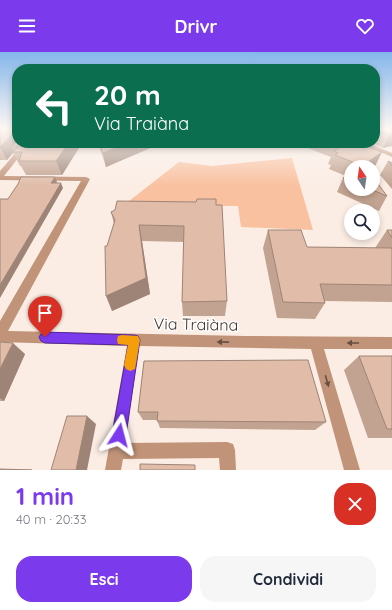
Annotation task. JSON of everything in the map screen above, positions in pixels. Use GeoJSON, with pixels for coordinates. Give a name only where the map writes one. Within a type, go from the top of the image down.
{"type":"FeatureCollection","features":[{"type":"Feature","properties":{"kind":"street"},"geometry":{"type":"LineString","coordinates":[[0,177],[23,148]]}},
{"type":"Feature","properties":{"kind":"street"},"geometry":{"type":"LineString","coordinates":[[374,148],[392,155]]}},
{"type":"Feature","properties":{"kind":"street"},"geometry":{"type":"LineString","coordinates":[[0,177],[86,178],[0,335]]}},
{"type":"Feature","properties":{"kind":"street","name":"Via Traiàna"},"geometry":{"type":"LineString","coordinates":[[0,335],[134,340],[392,343]]}},
{"type":"Feature","properties":{"kind":"street"},"geometry":{"type":"LineString","coordinates":[[113,470],[134,340]]}},
{"type":"Feature","properties":{"kind":"street"},"geometry":{"type":"LineString","coordinates":[[316,343],[352,470]]}},
{"type":"Feature","properties":{"kind":"street"},"geometry":{"type":"LineString","coordinates":[[116,451],[226,450],[228,470]]}},
{"type":"Feature","properties":{"kind":"shaded area"},"geometry":{"type":"Polygon","coordinates":[[[292,158],[313,230],[241,227],[238,206],[124,205],[179,162],[212,166],[292,158]]]}},
{"type":"Feature","properties":{"kind":"building"},"geometry":{"type":"Polygon","coordinates":[[[17,148],[65,148],[56,161],[19,161],[22,152],[13,152],[17,148]]]}},
{"type":"Feature","properties":{"kind":"building"},"geometry":{"type":"Polygon","coordinates":[[[101,148],[116,148],[103,153],[101,148]]]}},
{"type":"Feature","properties":{"kind":"building"},"geometry":{"type":"Polygon","coordinates":[[[338,148],[370,148],[382,152],[371,160],[348,160],[335,155],[338,153],[334,151],[338,148]]]}},
{"type":"Feature","properties":{"kind":"building"},"geometry":{"type":"Polygon","coordinates":[[[21,177],[55,177],[51,183],[61,183],[0,285],[0,199],[8,199],[21,177]]]}},
{"type":"Feature","properties":{"kind":"building"},"geometry":{"type":"Polygon","coordinates":[[[380,186],[387,196],[380,193],[380,186]]]}},
{"type":"Feature","properties":{"kind":"building"},"geometry":{"type":"Polygon","coordinates":[[[197,199],[216,199],[216,205],[222,205],[227,301],[182,302],[184,226],[139,225],[146,278],[106,296],[105,246],[107,246],[115,220],[111,212],[115,210],[117,201],[196,202],[197,199]]]}},
{"type":"Feature","properties":{"kind":"building"},"geometry":{"type":"Polygon","coordinates":[[[268,230],[301,230],[307,247],[392,248],[392,285],[320,284],[325,303],[283,302],[268,230]]]}},
{"type":"Feature","properties":{"kind":"building"},"geometry":{"type":"Polygon","coordinates":[[[387,230],[392,230],[392,238],[387,230]]]}},
{"type":"Feature","properties":{"kind":"building"},"geometry":{"type":"Polygon","coordinates":[[[0,342],[13,343],[0,369],[0,342]]]}},
{"type":"Feature","properties":{"kind":"building"},"geometry":{"type":"Polygon","coordinates":[[[359,356],[392,356],[392,429],[387,429],[359,356]]]}},
{"type":"Feature","properties":{"kind":"building"},"geometry":{"type":"Polygon","coordinates":[[[308,360],[326,422],[157,421],[158,412],[138,412],[144,361],[308,360]]]}},
{"type":"Feature","properties":{"kind":"building"},"geometry":{"type":"Polygon","coordinates":[[[67,416],[87,416],[76,470],[51,470],[67,416]]]}},
{"type":"Feature","properties":{"kind":"building"},"geometry":{"type":"Polygon","coordinates":[[[140,464],[195,465],[195,470],[140,470],[140,464]]]}},
{"type":"Feature","properties":{"kind":"building"},"geometry":{"type":"Polygon","coordinates":[[[0,469],[32,470],[0,470],[0,469]]]}},
{"type":"Feature","properties":{"kind":"slow traffic"},"geometry":{"type":"LineString","coordinates":[[122,340],[134,340],[130,365]]}},
{"type":"Feature","properties":{"kind":"route"},"geometry":{"type":"LineString","coordinates":[[45,337],[134,340],[119,435]]}}]}
